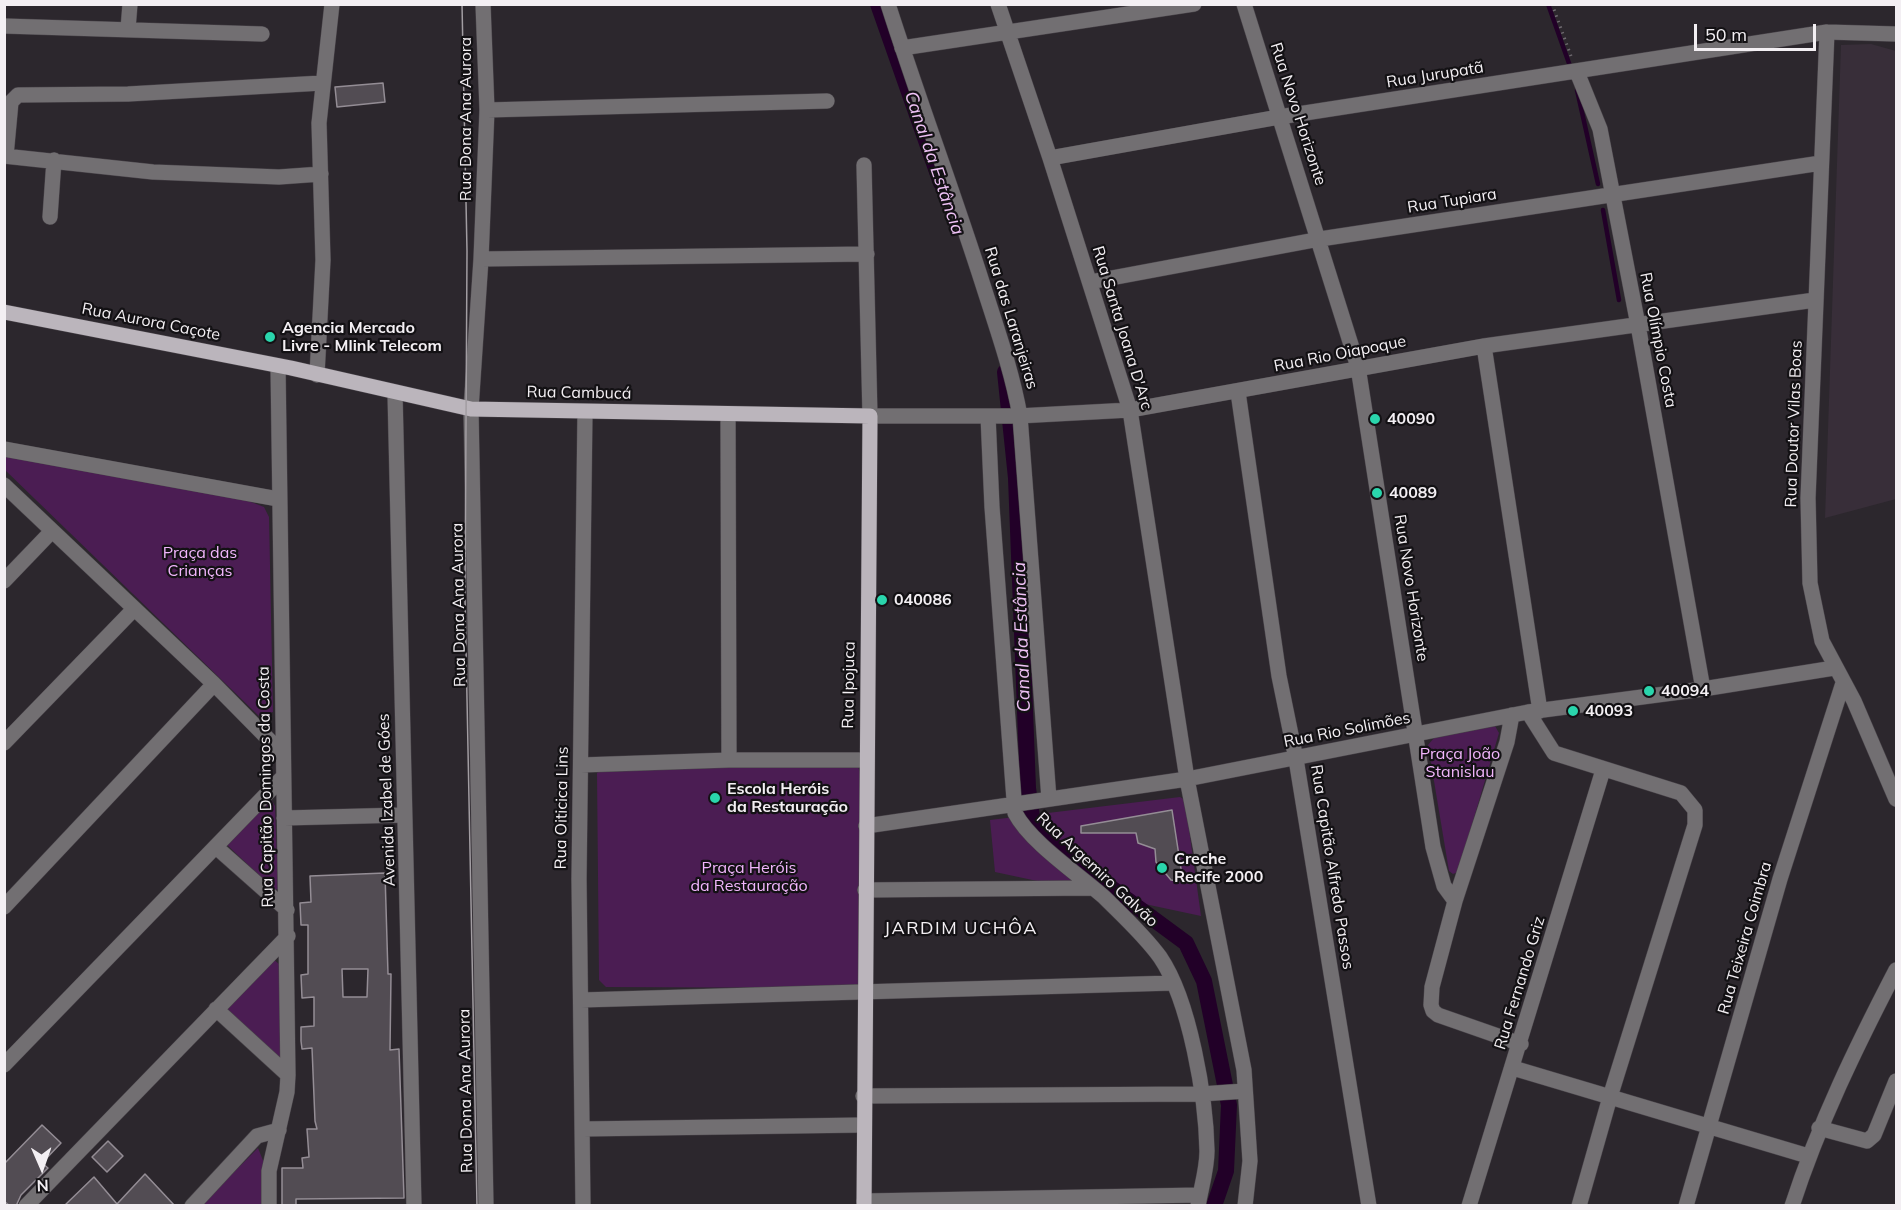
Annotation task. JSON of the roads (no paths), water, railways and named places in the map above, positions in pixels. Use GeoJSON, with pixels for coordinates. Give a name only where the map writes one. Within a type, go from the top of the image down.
{"type":"FeatureCollection","features":[{"type":"Feature","properties":{"kind":"main road","name":"Rua Aurora Caçote"},"geometry":{"type":"LineString","coordinates":[[4,312],[285,367]]}},
{"type":"Feature","properties":{"kind":"main road","name":"Rua Cambucá"},"geometry":{"type":"LineString","coordinates":[[285,367],[471,409],[870,416]]}},
{"type":"Feature","properties":{"kind":"main road","name":"Rua Ipojuca"},"geometry":{"type":"LineString","coordinates":[[864,1203],[862,1125],[870,416]]}},
{"type":"Feature","properties":{"kind":"street"},"geometry":{"type":"LineString","coordinates":[[128,28],[130,4]]}},
{"type":"Feature","properties":{"kind":"street"},"geometry":{"type":"LineString","coordinates":[[317,375],[323,296],[322,83],[332,4]]}},
{"type":"Feature","properties":{"kind":"street","name":"Rua Dona Ana Aurora"},"geometry":{"type":"LineString","coordinates":[[483,4],[487,110],[481,259],[471,409],[486,1206]]}},
{"type":"Feature","properties":{"kind":"street","name":"Rua das Laranjeiras"},"geometry":{"type":"LineString","coordinates":[[888,4],[1006,351],[1019,416],[1045,799]]}},
{"type":"Feature","properties":{"kind":"street","name":"Rua Santa Joana D'Arc"},"geometry":{"type":"LineString","coordinates":[[998,4],[1050,158],[1130,410],[1187,778]]}},
{"type":"Feature","properties":{"kind":"street"},"geometry":{"type":"LineString","coordinates":[[902,48],[1194,4]]}},
{"type":"Feature","properties":{"kind":"street","name":"Rua Novo Horizonte"},"geometry":{"type":"LineString","coordinates":[[1244,4],[1320,239],[1358,367],[1433,847],[1444,886],[1455,901]]}},
{"type":"Feature","properties":{"kind":"street"},"geometry":{"type":"LineString","coordinates":[[4,26],[128,28],[262,34]]}},
{"type":"Feature","properties":{"kind":"street","name":"Rua Jurupatã"},"geometry":{"type":"LineString","coordinates":[[1050,158],[1279,117],[1827,32],[1896,34]]}},
{"type":"Feature","properties":{"kind":"street","name":"Rua Doutor Vilas Boas"},"geometry":{"type":"LineString","coordinates":[[1827,32],[1808,498],[1810,583],[1822,640],[1896,800]]}},
{"type":"Feature","properties":{"kind":"street","name":"Rua Olímpio Costa"},"geometry":{"type":"LineString","coordinates":[[1577,72],[1600,129],[1638,325],[1703,689]]}},
{"type":"Feature","properties":{"kind":"street"},"geometry":{"type":"LineString","coordinates":[[321,174],[279,177],[153,172],[5,156],[11,102],[18,95],[128,94],[322,83]]}},
{"type":"Feature","properties":{"kind":"street"},"geometry":{"type":"LineString","coordinates":[[487,110],[826,101]]}},
{"type":"Feature","properties":{"kind":"street"},"geometry":{"type":"LineString","coordinates":[[50,217],[54,160]]}},
{"type":"Feature","properties":{"kind":"street","name":"Rua Tupiara"},"geometry":{"type":"LineString","coordinates":[[1090,282],[1320,239],[1821,163]]}},
{"type":"Feature","properties":{"kind":"street","name":"Rua Ipojuca"},"geometry":{"type":"LineString","coordinates":[[864,165],[870,416]]}},
{"type":"Feature","properties":{"kind":"street"},"geometry":{"type":"LineString","coordinates":[[481,259],[867,254]]}},
{"type":"Feature","properties":{"kind":"street","name":"Rua Rio Oiapoque"},"geometry":{"type":"LineString","coordinates":[[870,416],[1019,416],[1130,410],[1484,346],[1815,300]]}},
{"type":"Feature","properties":{"kind":"street"},"geometry":{"type":"LineString","coordinates":[[1484,346],[1534,711],[1554,753],[1603,771],[1672,788],[1688,799],[1695,810],[1695,825],[1610,1097],[1579,1206]]}},
{"type":"Feature","properties":{"kind":"street","name":"Rua Capitão Domingos da Costa"},"geometry":{"type":"LineString","coordinates":[[269,1206],[269,1171],[287,1092],[288,1074],[288,936],[282,778],[278,499],[285,367]]}},
{"type":"Feature","properties":{"kind":"street","name":"Rua Capitão Alfredo Passos"},"geometry":{"type":"LineString","coordinates":[[1238,392],[1279,676],[1296,759],[1369,1206]]}},
{"type":"Feature","properties":{"kind":"street","name":"Avenida Izabel de Góes"},"geometry":{"type":"LineString","coordinates":[[395,393],[414,1206]]}},
{"type":"Feature","properties":{"kind":"street","name":"Rua Oiticica Lins"},"geometry":{"type":"LineString","coordinates":[[583,1206],[581,765],[585,412]]}},
{"type":"Feature","properties":{"kind":"street"},"geometry":{"type":"LineString","coordinates":[[728,415],[729,760]]}},
{"type":"Feature","properties":{"kind":"street"},"geometry":{"type":"LineString","coordinates":[[991,416],[1016,802]]}},
{"type":"Feature","properties":{"kind":"street"},"geometry":{"type":"LineString","coordinates":[[4,449],[278,499]]}},
{"type":"Feature","properties":{"kind":"street"},"geometry":{"type":"LineString","coordinates":[[4,485],[214,684],[282,753]]}},
{"type":"Feature","properties":{"kind":"street"},"geometry":{"type":"LineString","coordinates":[[4,581],[52,531]]}},
{"type":"Feature","properties":{"kind":"street"},"geometry":{"type":"LineString","coordinates":[[4,743],[134,609]]}},
{"type":"Feature","properties":{"kind":"street","name":"Rua Rio Solimões"},"geometry":{"type":"LineString","coordinates":[[866,826],[1187,778],[1296,759],[1534,711],[1703,689],[1834,668]]}},
{"type":"Feature","properties":{"kind":"street","name":"Rua Teixeira Coimbra"},"geometry":{"type":"LineString","coordinates":[[1686,1206],[1766,926],[1843,683]]}},
{"type":"Feature","properties":{"kind":"street"},"geometry":{"type":"LineString","coordinates":[[4,907],[214,684]]}},
{"type":"Feature","properties":{"kind":"street"},"geometry":{"type":"LineString","coordinates":[[1512,715],[1507,742],[1455,901],[1432,987],[1431,1005],[1433,1011],[1438,1015],[1521,1044]]}},
{"type":"Feature","properties":{"kind":"street"},"geometry":{"type":"LineString","coordinates":[[581,765],[729,760],[866,760]]}},
{"type":"Feature","properties":{"kind":"street","name":"Rua Fernando Griz"},"geometry":{"type":"LineString","coordinates":[[1469,1206],[1521,1044],[1603,771]]}},
{"type":"Feature","properties":{"kind":"street"},"geometry":{"type":"LineString","coordinates":[[5,1064],[282,778]]}},
{"type":"Feature","properties":{"kind":"street"},"geometry":{"type":"LineString","coordinates":[[1187,778],[1240,1050],[1250,1161],[1245,1206]]}},
{"type":"Feature","properties":{"kind":"street","name":"Rua Argemiro Galvão"},"geometry":{"type":"LineString","coordinates":[[1016,802],[1020,822],[1139,932],[1160,958],[1173,983],[1194,1053],[1203,1094],[1207,1153],[1199,1200]]}},
{"type":"Feature","properties":{"kind":"street"},"geometry":{"type":"LineString","coordinates":[[284,818],[404,814]]}},
{"type":"Feature","properties":{"kind":"street"},"geometry":{"type":"LineString","coordinates":[[216,847],[287,910]]}},
{"type":"Feature","properties":{"kind":"street"},"geometry":{"type":"LineString","coordinates":[[865,890],[1093,888]]}},
{"type":"Feature","properties":{"kind":"street"},"geometry":{"type":"LineString","coordinates":[[26,1206],[288,936]]}},
{"type":"Feature","properties":{"kind":"street"},"geometry":{"type":"LineString","coordinates":[[1792,1206],[1808,1156],[1840,1078],[1896,970]]}},
{"type":"Feature","properties":{"kind":"street"},"geometry":{"type":"LineString","coordinates":[[581,1000],[1173,983]]}},
{"type":"Feature","properties":{"kind":"street"},"geometry":{"type":"LineString","coordinates":[[216,1009],[288,1074]]}},
{"type":"Feature","properties":{"kind":"street"},"geometry":{"type":"LineString","coordinates":[[1513,1068],[1808,1156]]}},
{"type":"Feature","properties":{"kind":"street"},"geometry":{"type":"LineString","coordinates":[[1819,1128],[1867,1141],[1874,1135],[1896,1081]]}},
{"type":"Feature","properties":{"kind":"street"},"geometry":{"type":"LineString","coordinates":[[863,1096],[1203,1094],[1243,1091]]}},
{"type":"Feature","properties":{"kind":"street"},"geometry":{"type":"LineString","coordinates":[[582,1129],[862,1125]]}},
{"type":"Feature","properties":{"kind":"street"},"geometry":{"type":"LineString","coordinates":[[192,1206],[257,1136],[279,1130]]}},
{"type":"Feature","properties":{"kind":"street"},"geometry":{"type":"LineString","coordinates":[[864,1203],[1199,1200]]}},
{"type":"Feature","properties":{"kind":"waterway","name":"Canal da Estância"},"geometry":{"type":"LineString","coordinates":[[878,4],[941,183]]}},
{"type":"Feature","properties":{"kind":"waterway"},"geometry":{"type":"LineString","coordinates":[[1548,4],[1571,69]]}},
{"type":"Feature","properties":{"kind":"waterway"},"geometry":{"type":"LineString","coordinates":[[1577,90],[1598,184]]}},
{"type":"Feature","properties":{"kind":"waterway"},"geometry":{"type":"LineString","coordinates":[[1603,210],[1619,300]]}},
{"type":"Feature","properties":{"kind":"waterway","name":"Canal da Estância"},"geometry":{"type":"LineString","coordinates":[[1005,372],[1016,478],[1028,788],[1034,831],[1186,943],[1204,981],[1229,1105],[1226,1171],[1214,1206]]}},
{"type":"Feature","properties":{"kind":"tram line"},"geometry":{"type":"LineString","coordinates":[[462,4],[467,251],[465,597],[477,1206]]}},
{"type":"Feature","properties":{"kind":"place","name":"Agencia Mercado Livre - Mlink Telecom"},"geometry":{"type":"Point","coordinates":[270,337]}},
{"type":"Feature","properties":{"kind":"place","name":"40090"},"geometry":{"type":"Point","coordinates":[1375,419]}},
{"type":"Feature","properties":{"kind":"place","name":"40089"},"geometry":{"type":"Point","coordinates":[1377,493]}},
{"type":"Feature","properties":{"kind":"place","name":"040086"},"geometry":{"type":"Point","coordinates":[882,600]}},
{"type":"Feature","properties":{"kind":"place","name":"40094"},"geometry":{"type":"Point","coordinates":[1649,691]}},
{"type":"Feature","properties":{"kind":"place","name":"40093"},"geometry":{"type":"Point","coordinates":[1573,711]}},
{"type":"Feature","properties":{"kind":"place","name":"Escola Heróis da Restauração"},"geometry":{"type":"Point","coordinates":[715,798]}},
{"type":"Feature","properties":{"kind":"place","name":"Creche Recife 2000"},"geometry":{"type":"Point","coordinates":[1162,868]}},
{"type":"Feature","properties":{"kind":"district","name":"JARDIM UCHÔA"},"geometry":{"type":"Point","coordinates":[961,929]}},
{"type":"Feature","properties":{"kind":"park label","name":"Praça das Crianças"},"geometry":{"type":"Point","coordinates":[200,562]}},
{"type":"Feature","properties":{"kind":"park label","name":"Praça João Stanislau"},"geometry":{"type":"Point","coordinates":[1460,763]}},
{"type":"Feature","properties":{"kind":"park label","name":"Praça Heróis da Restauração"},"geometry":{"type":"Point","coordinates":[749,877]}}]}
